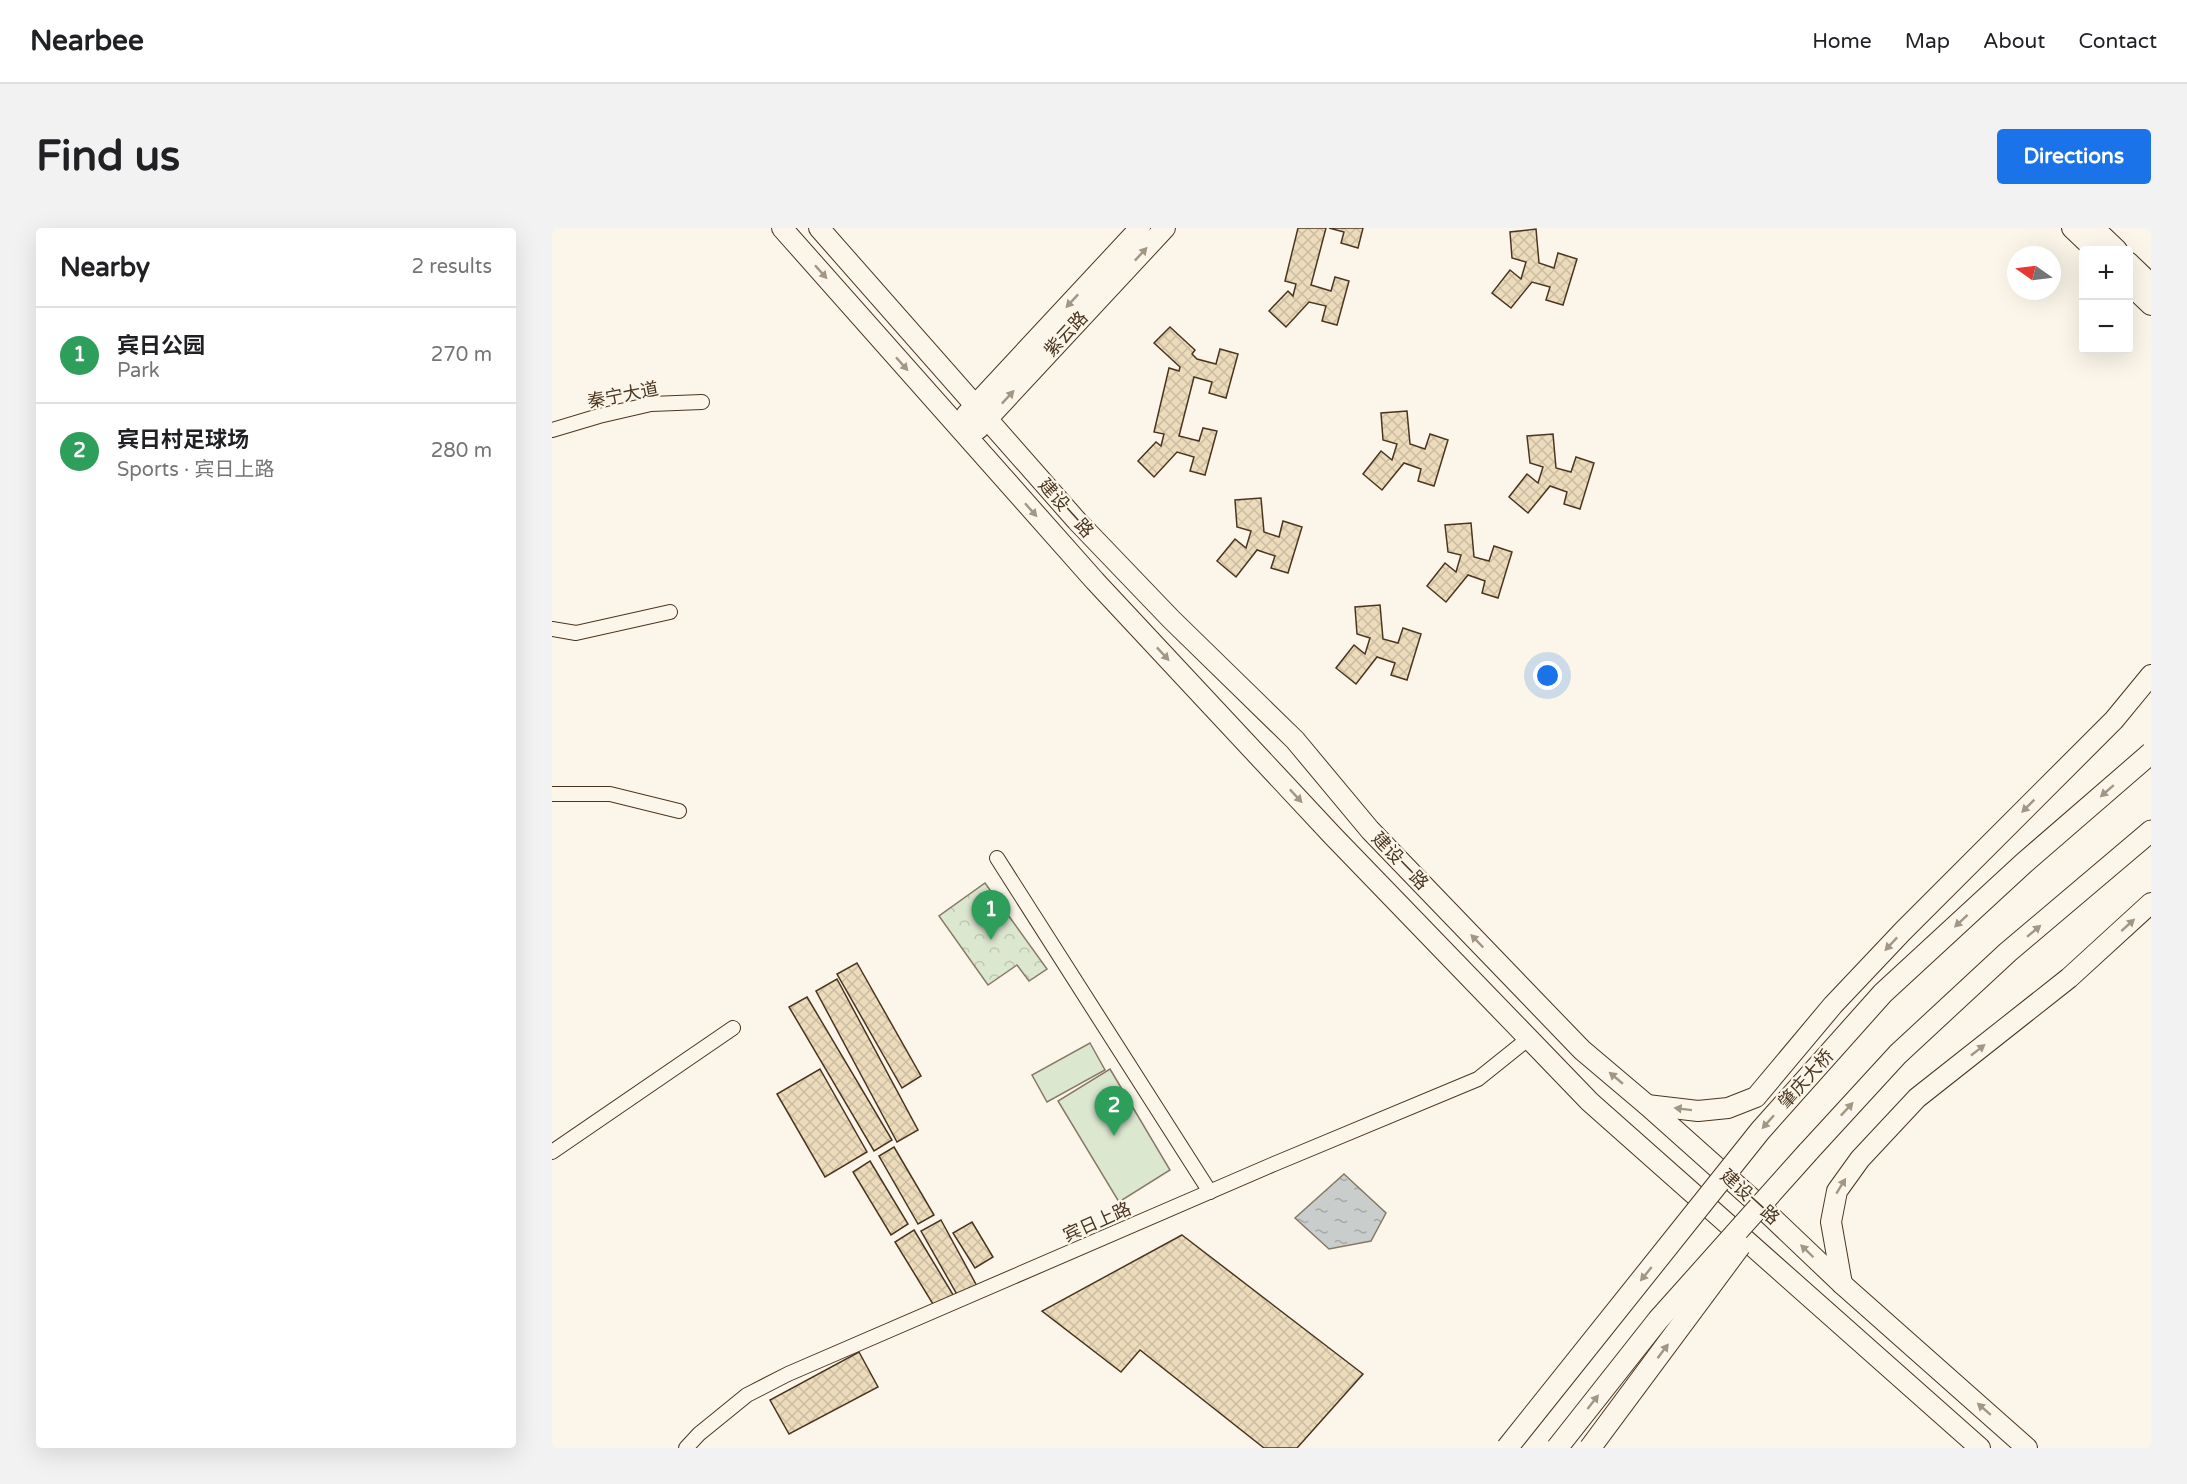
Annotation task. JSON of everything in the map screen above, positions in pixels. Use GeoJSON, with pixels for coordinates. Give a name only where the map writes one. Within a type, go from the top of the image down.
{"type":"FeatureCollection","features":[{"type":"Feature","properties":{"kind":"main road","name":"建设一路"},"geometry":{"type":"LineString","coordinates":[[782,228],[1095,581],[1590,1102],[1980,1448]]}},
{"type":"Feature","properties":{"kind":"main road","name":"建设一路"},"geometry":{"type":"LineString","coordinates":[[819,228],[1077,521],[1171,619],[1295,740],[1370,830],[1582,1050],[1647,1104],[1842,1284],[2027,1448]]}},
{"type":"Feature","properties":{"kind":"main road","name":"紫云路"},"geometry":{"type":"LineString","coordinates":[[981,412],[1140,228]]}},
{"type":"Feature","properties":{"kind":"main road","name":"紫云路"},"geometry":{"type":"LineString","coordinates":[[962,432],[1165,228]]}},
{"type":"Feature","properties":{"kind":"main road"},"geometry":{"type":"LineString","coordinates":[[2072,228],[2091,246]]}},
{"type":"Feature","properties":{"kind":"main road"},"geometry":{"type":"LineString","coordinates":[[2094,228],[2113,246]]}},
{"type":"Feature","properties":{"kind":"main road"},"geometry":{"type":"LineString","coordinates":[[2133,267],[2151,284]]}},
{"type":"Feature","properties":{"kind":"main road"},"geometry":{"type":"LineString","coordinates":[[2133,288],[2151,305]]}},
{"type":"Feature","properties":{"kind":"main road"},"geometry":{"type":"LineString","coordinates":[[864,320],[885,303]]}},
{"type":"Feature","properties":{"kind":"main road"},"geometry":{"type":"LineString","coordinates":[[1647,1104],[1698,1111],[1728,1108],[1756,1097],[1833,1005],[1903,931],[2114,720],[2151,675]]}},
{"type":"Feature","properties":{"kind":"main road"},"geometry":{"type":"LineString","coordinates":[[2114,720],[2151,696]]}},
{"type":"Feature","properties":{"kind":"main road","name":"肇庆大桥"},"geometry":{"type":"LineString","coordinates":[[1507,1448],[1760,1131],[1882,993],[2024,863],[2151,753]]}},
{"type":"Feature","properties":{"kind":"main road"},"geometry":{"type":"LineString","coordinates":[[1557,1448],[1658,1320],[1898,1054],[2008,952],[2151,831]]}},
{"type":"Feature","properties":{"kind":"main road"},"geometry":{"type":"LineString","coordinates":[[1842,1284],[1831,1222],[1837,1191],[1860,1158],[1917,1098],[2069,978],[2151,903]]}},
{"type":"Feature","properties":{"kind":"main road"},"geometry":{"type":"LineString","coordinates":[[1590,1448],[1674,1337],[1808,1152]]}},
{"type":"Feature","properties":{"kind":"street","name":"秦宁大道"},"geometry":{"type":"LineString","coordinates":[[552,430],[598,416],[651,404],[702,402]]}},
{"type":"Feature","properties":{"kind":"street"},"geometry":{"type":"LineString","coordinates":[[552,630],[576,633],[670,612]]}},
{"type":"Feature","properties":{"kind":"street"},"geometry":{"type":"LineString","coordinates":[[552,794],[610,794],[679,811]]}},
{"type":"Feature","properties":{"kind":"street"},"geometry":{"type":"LineString","coordinates":[[997,858],[1210,1192]]}},
{"type":"Feature","properties":{"kind":"street"},"geometry":{"type":"LineString","coordinates":[[552,1152],[733,1028]]}},
{"type":"Feature","properties":{"kind":"street","name":"宾日上路"},"geometry":{"type":"LineString","coordinates":[[686,1448],[699,1434],[747,1395],[788,1374],[1478,1079],[1528,1038]]}},
{"type":"Feature","properties":{"kind":"green space"},"geometry":{"type":"Polygon","coordinates":[[[985,883],[1047,969],[1029,981],[1017,965],[988,985],[939,916],[985,883]]]}},
{"type":"Feature","properties":{"kind":"green space"},"geometry":{"type":"Polygon","coordinates":[[[1090,1043],[1105,1070],[1047,1102],[1032,1075],[1090,1043]]]}},
{"type":"Feature","properties":{"kind":"green space"},"geometry":{"type":"Polygon","coordinates":[[[1110,1069],[1170,1170],[1119,1202],[1058,1101],[1110,1069]]]}},
{"type":"Feature","properties":{"kind":"water"},"geometry":{"type":"Polygon","coordinates":[[[1344,1174],[1386,1213],[1371,1241],[1329,1249],[1295,1218],[1344,1174]]]}},
{"type":"Feature","properties":{"kind":"building"},"geometry":{"type":"Polygon","coordinates":[[[1298,228],[1326,228],[1311,285],[1331,291],[1335,277],[1349,281],[1337,325],[1322,321],[1326,306],[1309,302],[1286,327],[1269,311],[1288,291],[1293,296],[1296,284],[1285,281],[1298,228]]]}},
{"type":"Feature","properties":{"kind":"building"},"geometry":{"type":"Polygon","coordinates":[[[1329,228],[1363,228],[1358,248],[1341,243],[1344,232],[1329,228]]]}},
{"type":"Feature","properties":{"kind":"building"},"geometry":{"type":"Polygon","coordinates":[[[1536,229],[1539,263],[1554,268],[1558,253],[1577,259],[1563,305],[1546,300],[1550,287],[1532,282],[1511,308],[1492,293],[1510,270],[1521,279],[1526,262],[1512,258],[1510,232],[1536,229]]]}},
{"type":"Feature","properties":{"kind":"building"},"geometry":{"type":"Polygon","coordinates":[[[1170,327],[1195,350],[1192,354],[1197,359],[1216,364],[1220,349],[1238,354],[1226,398],[1209,393],[1212,382],[1194,377],[1179,436],[1199,441],[1203,428],[1217,431],[1205,475],[1190,471],[1194,457],[1177,452],[1154,477],[1138,461],[1156,442],[1161,446],[1164,434],[1154,432],[1169,368],[1179,371],[1180,367],[1154,343],[1170,327]]]}},
{"type":"Feature","properties":{"kind":"building"},"geometry":{"type":"Polygon","coordinates":[[[1407,411],[1410,444],[1425,449],[1430,434],[1448,440],[1434,486],[1418,481],[1421,469],[1404,463],[1382,490],[1363,474],[1381,451],[1392,460],[1397,444],[1383,440],[1381,413],[1407,411]]]}},
{"type":"Feature","properties":{"kind":"building"},"geometry":{"type":"Polygon","coordinates":[[[1553,434],[1556,468],[1571,472],[1576,457],[1594,463],[1580,509],[1564,504],[1567,492],[1550,486],[1528,513],[1509,497],[1527,474],[1538,483],[1543,467],[1530,463],[1527,436],[1553,434]]]}},
{"type":"Feature","properties":{"kind":"building"},"geometry":{"type":"Polygon","coordinates":[[[1261,498],[1264,532],[1279,537],[1283,521],[1302,527],[1288,573],[1271,568],[1275,556],[1257,550],[1236,577],[1217,561],[1235,539],[1246,548],[1251,531],[1237,527],[1235,500],[1261,498]]]}},
{"type":"Feature","properties":{"kind":"building"},"geometry":{"type":"Polygon","coordinates":[[[1471,523],[1474,557],[1489,561],[1494,546],[1512,552],[1498,598],[1482,593],[1485,581],[1468,575],[1446,602],[1427,586],[1445,563],[1456,572],[1461,555],[1448,552],[1445,525],[1471,523]]]}},
{"type":"Feature","properties":{"kind":"building"},"geometry":{"type":"Polygon","coordinates":[[[1380,605],[1383,639],[1398,643],[1403,628],[1421,634],[1407,680],[1391,675],[1395,663],[1377,657],[1356,684],[1336,668],[1354,645],[1365,654],[1370,638],[1357,634],[1355,607],[1380,605]]]}},
{"type":"Feature","properties":{"kind":"building"},"geometry":{"type":"Polygon","coordinates":[[[857,963],[921,1076],[902,1088],[837,974],[857,963]]]}},
{"type":"Feature","properties":{"kind":"building"},"geometry":{"type":"Polygon","coordinates":[[[837,979],[918,1130],[897,1142],[816,991],[837,979]]]}},
{"type":"Feature","properties":{"kind":"building"},"geometry":{"type":"Polygon","coordinates":[[[807,997],[892,1140],[874,1151],[789,1007],[807,997]]]}},
{"type":"Feature","properties":{"kind":"building"},"geometry":{"type":"Polygon","coordinates":[[[820,1069],[867,1152],[825,1177],[777,1094],[820,1069]]]}},
{"type":"Feature","properties":{"kind":"building"},"geometry":{"type":"Polygon","coordinates":[[[894,1147],[934,1215],[918,1224],[879,1156],[894,1147]]]}},
{"type":"Feature","properties":{"kind":"building"},"geometry":{"type":"Polygon","coordinates":[[[870,1161],[908,1224],[891,1235],[853,1172],[870,1161]]]}},
{"type":"Feature","properties":{"kind":"building"},"geometry":{"type":"Polygon","coordinates":[[[941,1220],[978,1288],[959,1298],[921,1231],[941,1220]]]}},
{"type":"Feature","properties":{"kind":"building"},"geometry":{"type":"Polygon","coordinates":[[[972,1222],[993,1257],[975,1268],[953,1233],[972,1222]]]}},
{"type":"Feature","properties":{"kind":"building"},"geometry":{"type":"Polygon","coordinates":[[[914,1230],[955,1298],[936,1309],[895,1242],[914,1230]]]}},
{"type":"Feature","properties":{"kind":"building"},"geometry":{"type":"Polygon","coordinates":[[[1182,1235],[1363,1374],[1297,1448],[1264,1448],[1140,1350],[1121,1372],[1042,1311],[1182,1235]]]}},
{"type":"Feature","properties":{"kind":"building"},"geometry":{"type":"Polygon","coordinates":[[[859,1352],[878,1387],[789,1434],[770,1400],[859,1352]]]}},
{"type":"Feature","properties":{"kind":"place","name":"宾日公园"},"geometry":{"type":"Point","coordinates":[991,940]}},
{"type":"Feature","properties":{"kind":"place","name":"宾日村足球场"},"geometry":{"type":"Point","coordinates":[1114,1136]}}]}
